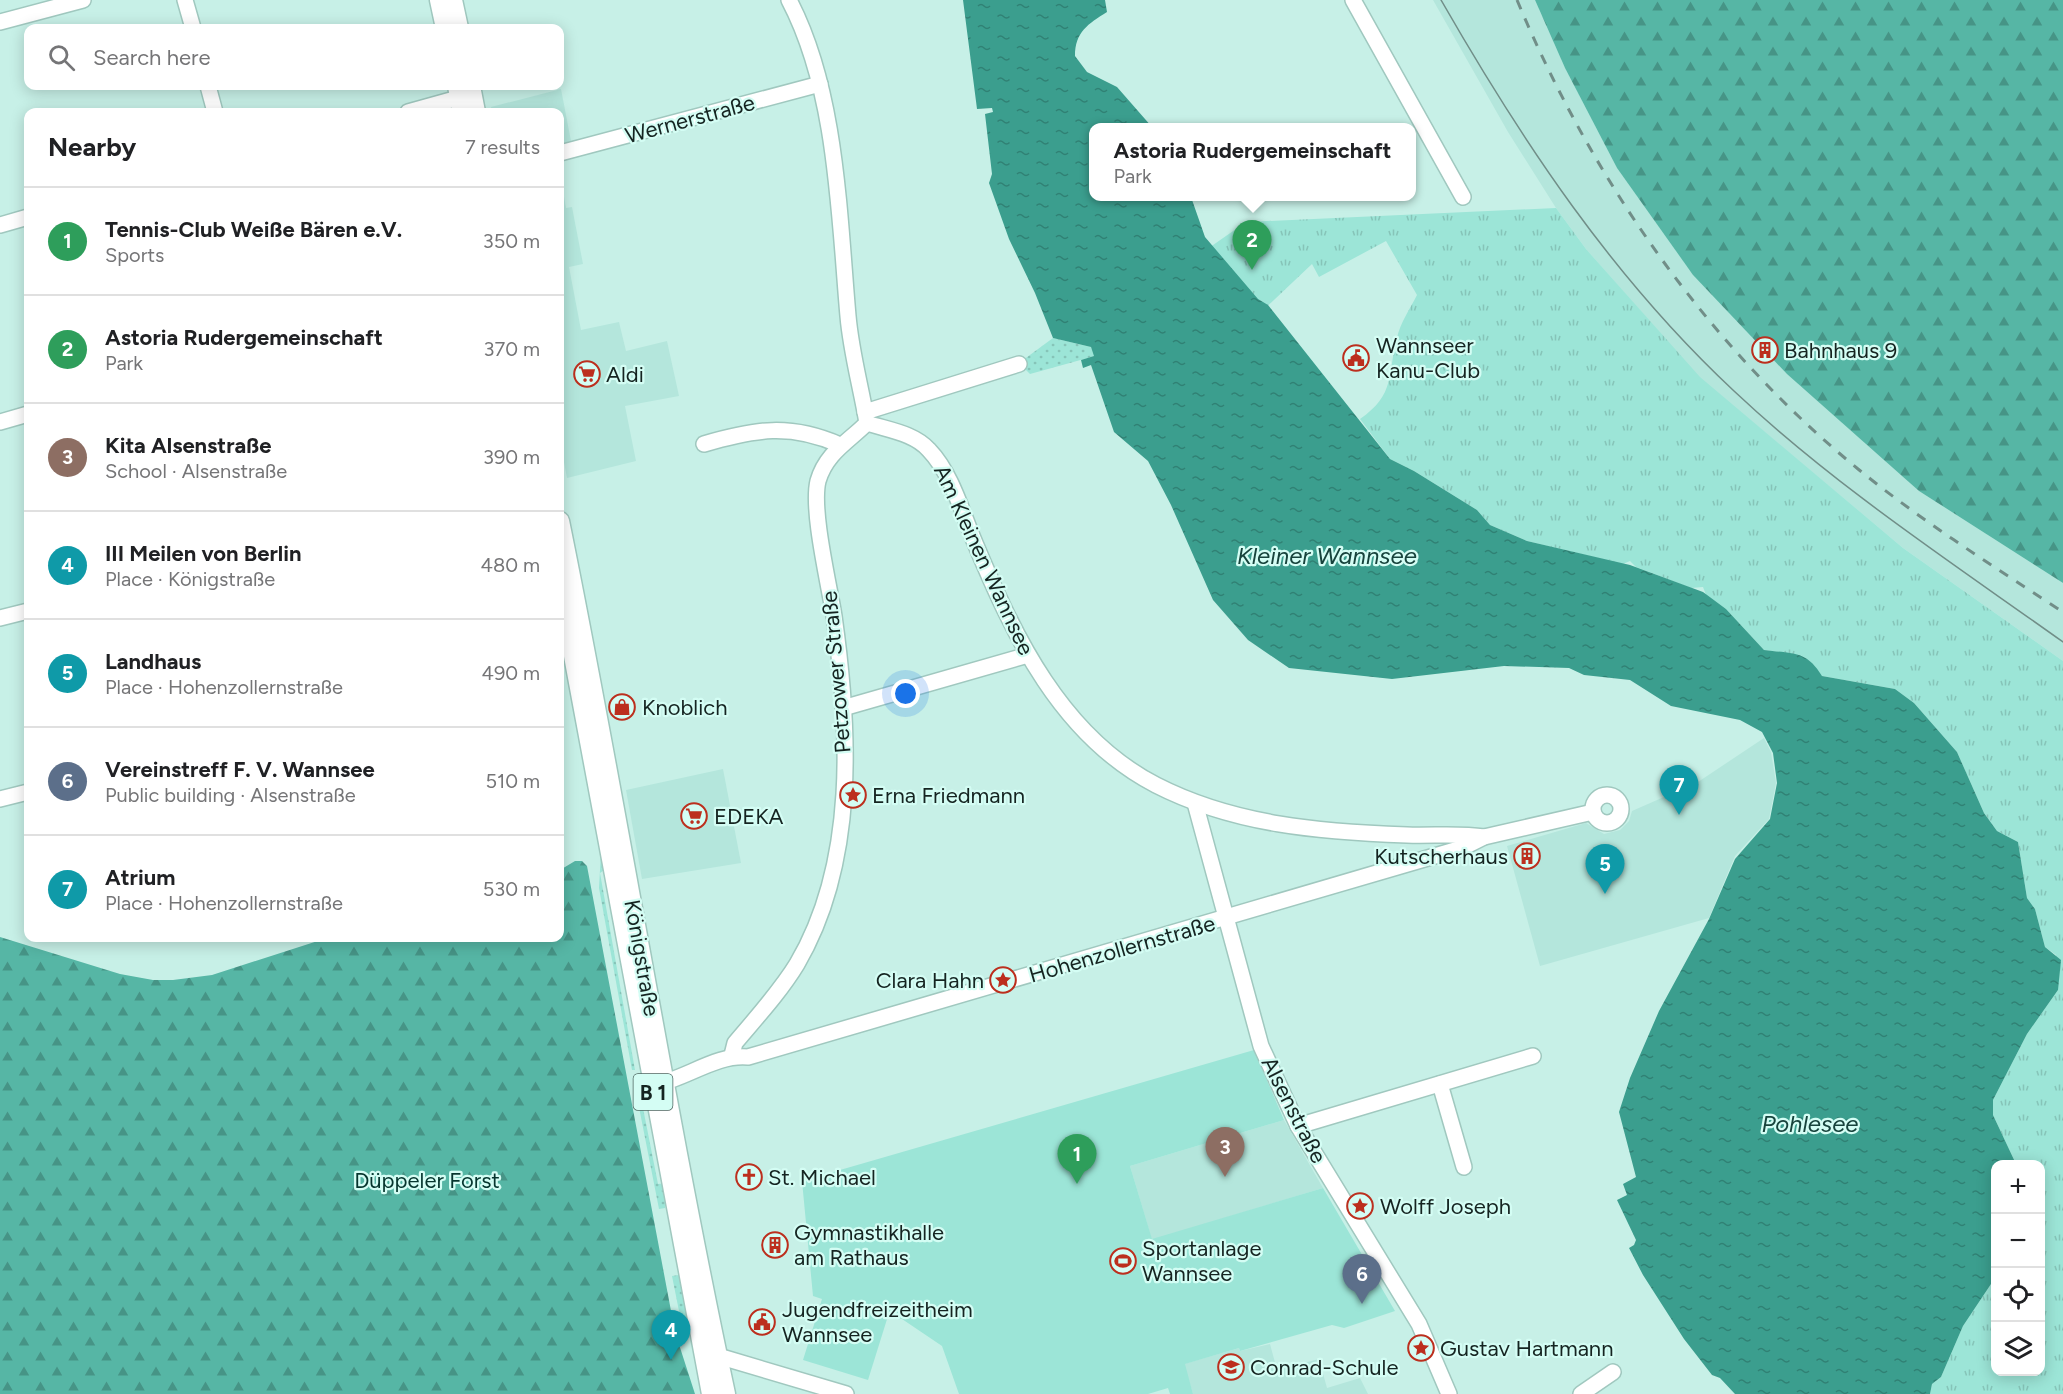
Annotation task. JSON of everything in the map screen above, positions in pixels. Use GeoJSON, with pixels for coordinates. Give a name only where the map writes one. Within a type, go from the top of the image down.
{"type":"FeatureCollection","features":[{"type":"Feature","properties":{"kind":"main road"},"geometry":{"type":"LineString","coordinates":[[439,0],[444,24]]}},
{"type":"Feature","properties":{"kind":"main road"},"geometry":{"type":"LineString","coordinates":[[453,0],[458,24]]}},
{"type":"Feature","properties":{"kind":"main road"},"geometry":{"type":"LineString","coordinates":[[464,95],[473,108]]}},
{"type":"Feature","properties":{"kind":"main road","name":"Königstraße"},"geometry":{"type":"LineString","coordinates":[[564,542],[612,792],[658,1084]]}},
{"type":"Feature","properties":{"kind":"main road","name":"Königstraße"},"geometry":{"type":"LineString","coordinates":[[564,606],[711,1356],[726,1394]]}},
{"type":"Feature","properties":{"kind":"main road","name":"Königstraße"},"geometry":{"type":"LineString","coordinates":[[711,1356],[711,1394]]}},
{"type":"Feature","properties":{"kind":"street"},"geometry":{"type":"LineString","coordinates":[[0,22],[82,0]]}},
{"type":"Feature","properties":{"kind":"street"},"geometry":{"type":"LineString","coordinates":[[185,0],[192,24]]}},
{"type":"Feature","properties":{"kind":"street"},"geometry":{"type":"LineString","coordinates":[[789,0],[802,25],[820,84],[840,220],[852,351],[866,418],[1019,364]]}},
{"type":"Feature","properties":{"kind":"street"},"geometry":{"type":"LineString","coordinates":[[1353,0],[1463,197]]}},
{"type":"Feature","properties":{"kind":"street","name":"Wernerstraße"},"geometry":{"type":"LineString","coordinates":[[564,152],[820,84]]}},
{"type":"Feature","properties":{"kind":"street"},"geometry":{"type":"LineString","coordinates":[[209,90],[214,108]]}},
{"type":"Feature","properties":{"kind":"street"},"geometry":{"type":"LineString","coordinates":[[421,108],[464,95]]}},
{"type":"Feature","properties":{"kind":"street"},"geometry":{"type":"LineString","coordinates":[[0,225],[24,218]]}},
{"type":"Feature","properties":{"kind":"street"},"geometry":{"type":"LineString","coordinates":[[0,422],[24,415]]}},
{"type":"Feature","properties":{"kind":"street","name":"Petzower Straße"},"geometry":{"type":"LineString","coordinates":[[732,1055],[735,1043],[796,965],[818,917],[836,853],[844,764],[843,708],[836,633],[816,506],[818,483],[823,469],[840,445],[866,418]]}},
{"type":"Feature","properties":{"kind":"street","name":"Am Kleinen Wannsee"},"geometry":{"type":"LineString","coordinates":[[866,418],[912,438],[928,448],[943,468],[997,595],[1028,655],[1056,700],[1085,731],[1119,760],[1154,784],[1195,803],[1247,818],[1300,828],[1347,832],[1463,834],[1484,837]]}},
{"type":"Feature","properties":{"kind":"street"},"geometry":{"type":"LineString","coordinates":[[704,444],[760,430],[791,429],[818,435],[840,445]]}},
{"type":"Feature","properties":{"kind":"street"},"geometry":{"type":"LineString","coordinates":[[0,618],[24,612]]}},
{"type":"Feature","properties":{"kind":"street"},"geometry":{"type":"LineString","coordinates":[[843,708],[1028,655]]}},
{"type":"Feature","properties":{"kind":"street"},"geometry":{"type":"LineString","coordinates":[[0,799],[24,793]]}},
{"type":"Feature","properties":{"kind":"street","name":"Alsenstraße"},"geometry":{"type":"LineString","coordinates":[[1195,803],[1261,1046],[1298,1126],[1419,1324],[1449,1394]]}},
{"type":"Feature","properties":{"kind":"street","name":"Hohenzollernstraße"},"geometry":{"type":"LineString","coordinates":[[658,1084],[732,1055],[748,1057],[1462,848],[1484,837],[1593,812]]}},
{"type":"Feature","properties":{"kind":"street"},"geometry":{"type":"LineString","coordinates":[[1298,1126],[1533,1056]]}},
{"type":"Feature","properties":{"kind":"street"},"geometry":{"type":"LineString","coordinates":[[1440,1084],[1464,1167]]}},
{"type":"Feature","properties":{"kind":"street"},"geometry":{"type":"LineString","coordinates":[[711,1356],[846,1394]]}},
{"type":"Feature","properties":{"kind":"street"},"geometry":{"type":"LineString","coordinates":[[1581,1394],[1613,1372]]}},
{"type":"Feature","properties":{"kind":"shaded area"},"geometry":{"type":"Polygon","coordinates":[[[1433,0],[1535,0],[1565,68],[1617,168],[1693,275],[1919,491],[2063,583],[2063,661],[1903,548],[1699,377],[1586,249],[1556,208],[1508,132],[1433,0]]]}},
{"type":"Feature","properties":{"kind":"shaded area"},"geometry":{"type":"Polygon","coordinates":[[[561,90],[571,141],[564,143],[564,108],[491,107],[561,90]]]}},
{"type":"Feature","properties":{"kind":"shaded area"},"geometry":{"type":"Polygon","coordinates":[[[564,197],[566,208],[572,207],[583,264],[569,267],[581,330],[619,322],[626,351],[667,341],[679,396],[625,406],[636,461],[567,478],[564,462],[564,197]]]}},
{"type":"Feature","properties":{"kind":"shaded area"},"geometry":{"type":"Polygon","coordinates":[[[1764,738],[1771,752],[1776,783],[1769,819],[1735,856],[1709,918],[1540,966],[1507,846],[1586,823],[1604,834],[1620,830],[1629,821],[1632,811],[1698,782],[1764,738]]]}},
{"type":"Feature","properties":{"kind":"shaded area"},"geometry":{"type":"Polygon","coordinates":[[[723,769],[741,863],[642,879],[626,790],[723,769]]]}},
{"type":"Feature","properties":{"kind":"shaded area"},"geometry":{"type":"Polygon","coordinates":[[[1284,1120],[1323,1188],[1152,1240],[1130,1166],[1284,1120]]]}},
{"type":"Feature","properties":{"kind":"shaded area","name":"Conrad-Schule"},"geometry":{"type":"Polygon","coordinates":[[[1270,1344],[1277,1370],[1319,1359],[1327,1388],[1360,1378],[1368,1394],[1193,1394],[1184,1364],[1239,1348],[1240,1351],[1270,1344]]]}},
{"type":"Feature","properties":{"kind":"green space"},"geometry":{"type":"Polygon","coordinates":[[[1535,0],[2063,0],[2063,583],[1919,491],[1787,374],[1693,275],[1617,168],[1565,68],[1535,0]]]}},
{"type":"Feature","properties":{"kind":"green space"},"geometry":{"type":"Polygon","coordinates":[[[1556,208],[1586,249],[1700,377],[1903,548],[2063,661],[2063,1394],[1930,1394],[1932,1384],[1941,1377],[1963,1326],[1991,1284],[1991,1376],[2045,1376],[2045,1160],[2014,1160],[1993,1115],[1993,1100],[2027,1034],[2058,990],[2056,955],[2045,947],[2035,909],[2027,898],[2018,842],[1997,831],[1984,813],[1957,752],[1914,703],[1895,689],[1822,676],[1798,655],[1764,650],[1726,609],[1706,595],[1703,587],[1691,588],[1636,567],[1630,561],[1623,564],[1527,541],[1490,525],[1477,510],[1390,459],[1360,419],[1372,410],[1385,392],[1398,332],[1417,295],[1386,241],[1319,277],[1312,264],[1240,332],[1193,259],[1246,222],[1556,208]]]}},
{"type":"Feature","properties":{"kind":"green space"},"geometry":{"type":"Polygon","coordinates":[[[1053,338],[1091,347],[1095,356],[1030,374],[1019,363],[1053,338]]]}},
{"type":"Feature","properties":{"kind":"green space"},"geometry":{"type":"Polygon","coordinates":[[[601,852],[607,868],[600,873],[635,1070],[632,1070],[599,888],[601,852]]]}},
{"type":"Feature","properties":{"kind":"green space","name":"Düppeler Forst"},"geometry":{"type":"Polygon","coordinates":[[[575,861],[582,861],[587,866],[675,1332],[695,1394],[0,1394],[0,937],[120,974],[153,980],[212,975],[315,942],[564,942],[564,868],[575,861]]]}},
{"type":"Feature","properties":{"kind":"green space","name":"Sportanlage Wannsee"},"geometry":{"type":"Polygon","coordinates":[[[1254,1050],[1284,1120],[1130,1166],[1152,1239],[1323,1188],[1395,1311],[1344,1328],[1332,1325],[1185,1364],[1193,1394],[1170,1394],[1168,1388],[1148,1394],[959,1394],[942,1346],[902,1319],[888,1316],[868,1380],[803,1360],[822,1299],[813,1296],[802,1181],[1254,1050]]]}},
{"type":"Feature","properties":{"kind":"green space"},"geometry":{"type":"Polygon","coordinates":[[[646,1091],[647,1094],[641,1098],[658,1184],[666,1183],[665,1208],[659,1209],[636,1092],[646,1091]]]}},
{"type":"Feature","properties":{"kind":"green space"},"geometry":{"type":"Polygon","coordinates":[[[679,1275],[691,1330],[683,1331],[672,1276],[679,1275]]]}},
{"type":"Feature","properties":{"kind":"water"},"geometry":{"type":"Polygon","coordinates":[[[963,0],[1105,0],[1107,12],[1080,35],[1075,56],[1087,72],[1117,87],[1148,123],[1089,123],[1089,201],[1192,201],[1205,237],[1258,299],[1268,305],[1390,459],[1477,510],[1490,525],[1527,541],[1630,565],[1703,592],[1726,609],[1764,650],[1804,657],[1822,676],[1895,689],[1914,703],[1957,752],[1984,813],[1997,831],[2018,842],[2027,898],[2035,909],[2045,947],[2061,960],[2058,990],[2027,1034],[1993,1100],[1993,1115],[2014,1160],[1991,1160],[1991,1284],[1963,1326],[1941,1377],[1932,1384],[1930,1394],[1735,1394],[1720,1378],[1712,1375],[1684,1339],[1643,1275],[1629,1248],[1636,1240],[1617,1200],[1627,1195],[1623,1184],[1636,1177],[1619,1112],[1630,1078],[1659,1011],[1709,919],[1735,859],[1770,819],[1777,783],[1773,753],[1762,732],[1740,720],[1671,706],[1630,680],[1584,675],[1569,668],[1504,666],[1392,679],[1289,668],[1248,640],[1213,600],[1171,505],[1148,461],[1114,432],[1091,365],[1083,368],[1081,360],[1094,356],[1091,347],[1053,338],[1035,293],[1009,239],[989,183],[992,174],[985,114],[993,112],[992,108],[977,109],[963,0]]]}},
{"type":"Feature","properties":{"kind":"tram line"},"geometry":{"type":"LineString","coordinates":[[1441,0],[1504,106],[1573,207],[1610,255],[1690,348],[1734,391],[1812,459],[1894,522],[2063,642]]}},
{"type":"Feature","properties":{"kind":"railway"},"geometry":{"type":"LineString","coordinates":[[1517,0],[1547,67],[1618,195],[1659,256],[1703,313],[1751,368],[1803,420],[1858,469],[1959,543],[2063,612]]}},
{"type":"Feature","properties":{"kind":"place","name":"Astoria Rudergemeinschaft"},"geometry":{"type":"Point","coordinates":[1252,270]}},
{"type":"Feature","properties":{"kind":"place","name":"Bahnhaus 9"},"geometry":{"type":"Point","coordinates":[1765,350]}},
{"type":"Feature","properties":{"kind":"place","name":"Wannseer Kanu-Club"},"geometry":{"type":"Point","coordinates":[1356,358]}},
{"type":"Feature","properties":{"kind":"place","name":"Aldi"},"geometry":{"type":"Point","coordinates":[587,374]}},
{"type":"Feature","properties":{"kind":"place","name":"Knoblich"},"geometry":{"type":"Point","coordinates":[622,707]}},
{"type":"Feature","properties":{"kind":"place","name":"Erna Friedmann"},"geometry":{"type":"Point","coordinates":[853,795]}},
{"type":"Feature","properties":{"kind":"place","name":"Atrium"},"geometry":{"type":"Point","coordinates":[1679,815]}},
{"type":"Feature","properties":{"kind":"place","name":"EDEKA"},"geometry":{"type":"Point","coordinates":[694,816]}},
{"type":"Feature","properties":{"kind":"place","name":"Kutscherhaus"},"geometry":{"type":"Point","coordinates":[1527,856]}},
{"type":"Feature","properties":{"kind":"place","name":"Landhaus"},"geometry":{"type":"Point","coordinates":[1605,894]}},
{"type":"Feature","properties":{"kind":"place","name":"Clara Hahn"},"geometry":{"type":"Point","coordinates":[1003,980]}},
{"type":"Feature","properties":{"kind":"place","name":"St. Michael"},"geometry":{"type":"Point","coordinates":[749,1177]}},
{"type":"Feature","properties":{"kind":"place","name":"Kita Alsenstraße"},"geometry":{"type":"Point","coordinates":[1225,1177]}},
{"type":"Feature","properties":{"kind":"place","name":"Tennis-Club Weiße Bären e.V."},"geometry":{"type":"Point","coordinates":[1077,1184]}},
{"type":"Feature","properties":{"kind":"place","name":"Wolff Joseph"},"geometry":{"type":"Point","coordinates":[1360,1206]}},
{"type":"Feature","properties":{"kind":"place","name":"Gymnastikhalle am Rathaus"},"geometry":{"type":"Point","coordinates":[775,1245]}},
{"type":"Feature","properties":{"kind":"place","name":"Sportanlage Wannsee"},"geometry":{"type":"Point","coordinates":[1123,1261]}},
{"type":"Feature","properties":{"kind":"place","name":"Vereinstreff F. V. Wannsee"},"geometry":{"type":"Point","coordinates":[1362,1304]}},
{"type":"Feature","properties":{"kind":"place","name":"Jugendfreizeitheim Wannsee"},"geometry":{"type":"Point","coordinates":[762,1322]}},
{"type":"Feature","properties":{"kind":"place","name":"Gustav Hartmann"},"geometry":{"type":"Point","coordinates":[1421,1348]}},
{"type":"Feature","properties":{"kind":"place","name":"III Meilen von Berlin"},"geometry":{"type":"Point","coordinates":[671,1360]}},
{"type":"Feature","properties":{"kind":"place","name":"Conrad-Schule"},"geometry":{"type":"Point","coordinates":[1231,1367]}},
{"type":"Feature","properties":{"kind":"water label","name":"Kleiner Wannsee"},"geometry":{"type":"Point","coordinates":[1327,555]}},
{"type":"Feature","properties":{"kind":"water label","name":"Pohlesee"},"geometry":{"type":"Point","coordinates":[1810,1123]}}]}
